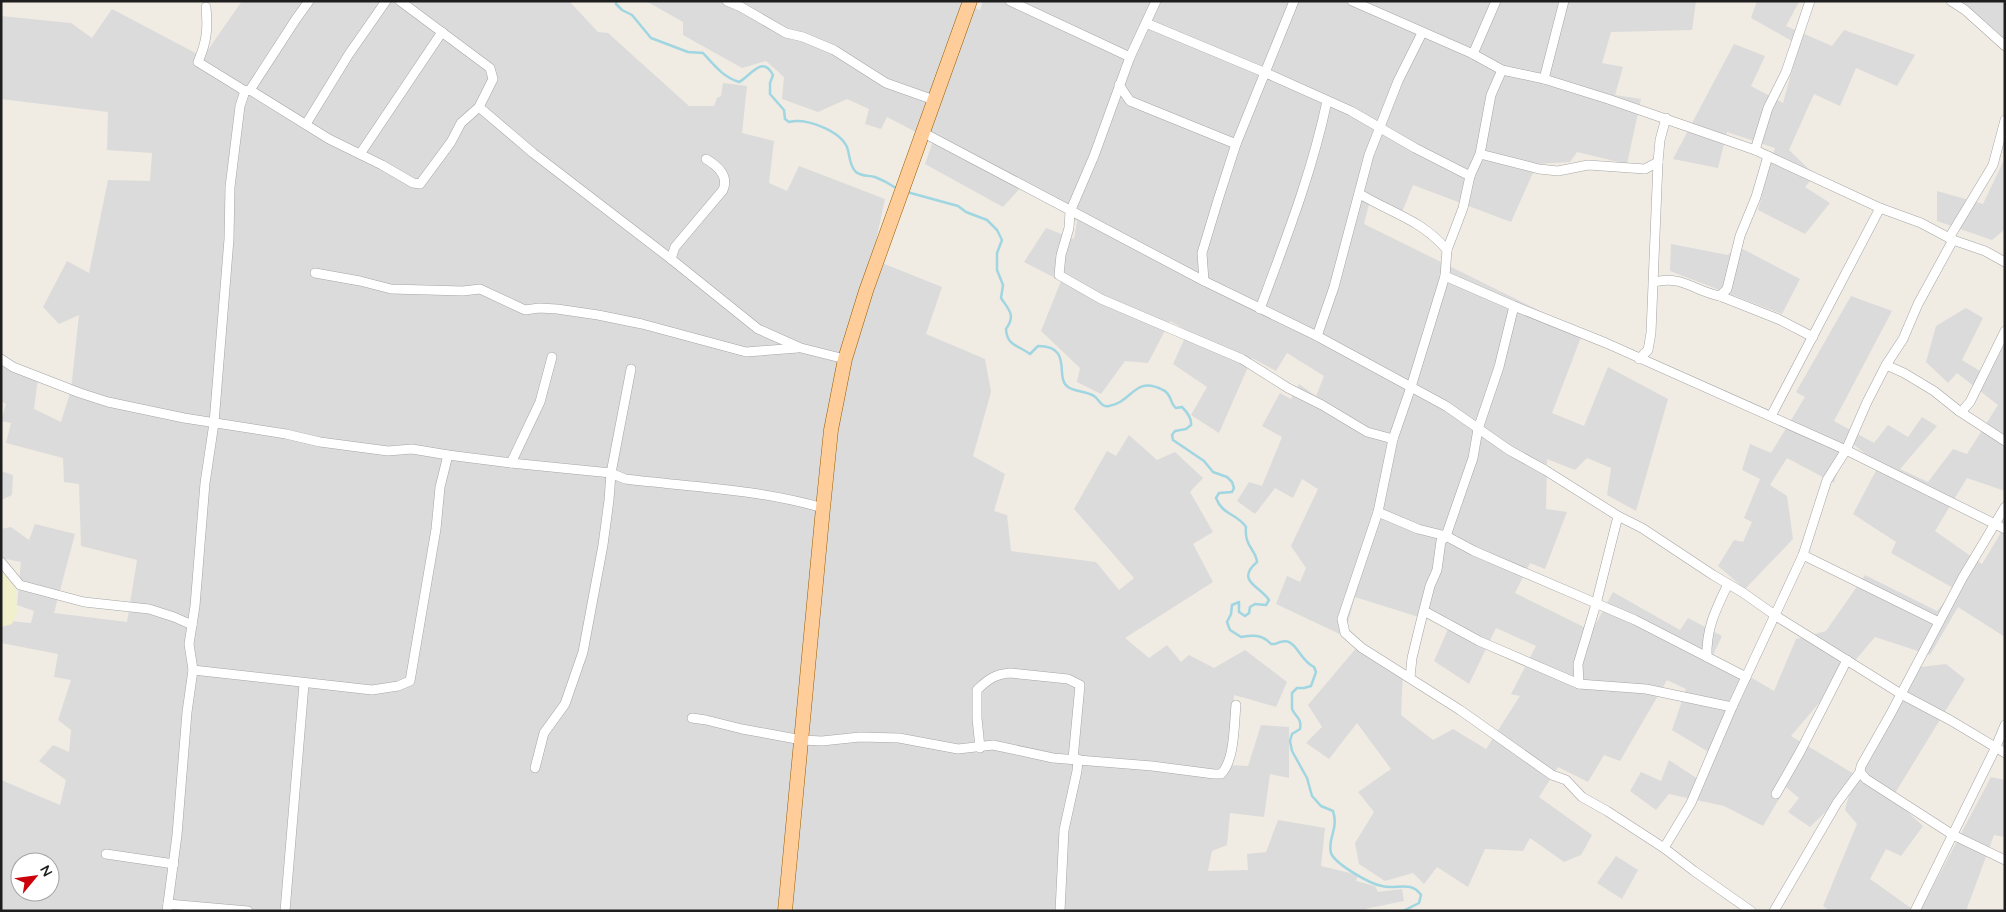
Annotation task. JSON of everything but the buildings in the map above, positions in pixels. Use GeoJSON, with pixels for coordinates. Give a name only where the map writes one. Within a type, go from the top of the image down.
{"type":"FeatureCollection","features":[{"type":"Feature","properties":{"kind":"main road"},"geometry":{"type":"LineString","coordinates":[[785,911],[802,740],[808,644],[822,508],[831,430],[845,359],[866,291],[970,1]]}},
{"type":"Feature","properties":{"kind":"street"},"geometry":{"type":"LineString","coordinates":[[248,911],[167,907],[174,864],[186,721],[194,670],[189,644],[195,606],[205,483],[214,423],[228,254],[230,187],[240,106],[248,90],[310,1]]}},
{"type":"Feature","properties":{"kind":"street"},"geometry":{"type":"LineString","coordinates":[[306,124],[349,54],[386,1]]}},
{"type":"Feature","properties":{"kind":"street"},"geometry":{"type":"LineString","coordinates":[[206,7],[208,28],[205,46],[198,62],[329,139],[414,183],[420,184],[451,142],[461,122],[479,107],[494,79],[490,68],[400,1]]}},
{"type":"Feature","properties":{"kind":"street"},"geometry":{"type":"LineString","coordinates":[[727,1],[786,33],[803,37],[834,50],[886,83],[934,100]]}},
{"type":"Feature","properties":{"kind":"street"},"geometry":{"type":"LineString","coordinates":[[1010,1],[1130,57]]}},
{"type":"Feature","properties":{"kind":"street"},"geometry":{"type":"LineString","coordinates":[[1156,1],[1130,57],[1094,156],[1070,212],[1069,228],[1059,275],[1101,299],[1242,359],[1288,388],[1322,405],[1367,432],[1393,439]]}},
{"type":"Feature","properties":{"kind":"street"},"geometry":{"type":"LineString","coordinates":[[1204,280],[1202,253],[1236,144],[1294,1]]}},
{"type":"Feature","properties":{"kind":"street"},"geometry":{"type":"LineString","coordinates":[[1352,1],[1473,54],[1502,70],[1544,79],[1666,118],[1755,150],[1824,180],[1880,208],[1921,223],[1951,239],[1985,251],[2005,262]]}},
{"type":"Feature","properties":{"kind":"street"},"geometry":{"type":"LineString","coordinates":[[1473,54],[1496,1]]}},
{"type":"Feature","properties":{"kind":"street"},"geometry":{"type":"LineString","coordinates":[[1544,79],[1564,1]]}},
{"type":"Feature","properties":{"kind":"street"},"geometry":{"type":"LineString","coordinates":[[1755,150],[1768,108],[1786,72],[1810,1]]}},
{"type":"Feature","properties":{"kind":"street"},"geometry":{"type":"LineString","coordinates":[[1951,1],[1965,10],[2005,46]]}},
{"type":"Feature","properties":{"kind":"street"},"geometry":{"type":"LineString","coordinates":[[1146,23],[1351,111],[1470,176]]}},
{"type":"Feature","properties":{"kind":"street"},"geometry":{"type":"LineString","coordinates":[[360,154],[442,32]]}},
{"type":"Feature","properties":{"kind":"street"},"geometry":{"type":"LineString","coordinates":[[1317,336],[1334,287],[1369,155],[1398,80],[1422,33]]}},
{"type":"Feature","properties":{"kind":"street"},"geometry":{"type":"LineString","coordinates":[[1502,70],[1491,95],[1480,154],[1470,176],[1463,208],[1447,250],[1445,276],[1393,439],[1378,512],[1342,623],[1345,633],[1362,648],[1410,678],[1552,775],[1566,780],[1582,797],[1664,848],[1751,911]]}},
{"type":"Feature","properties":{"kind":"street"},"geometry":{"type":"LineString","coordinates":[[1119,85],[1130,101],[1236,144]]}},
{"type":"Feature","properties":{"kind":"street"},"geometry":{"type":"LineString","coordinates":[[1260,309],[1300,200],[1319,136],[1326,101]]}},
{"type":"Feature","properties":{"kind":"street"},"geometry":{"type":"LineString","coordinates":[[479,107],[541,159],[758,329],[801,348],[845,359]]}},
{"type":"Feature","properties":{"kind":"street"},"geometry":{"type":"LineString","coordinates":[[1639,358],[1648,350],[1651,333],[1658,162],[1660,140],[1666,118]]}},
{"type":"Feature","properties":{"kind":"street"},"geometry":{"type":"LineString","coordinates":[[1664,848],[1691,802],[1732,707],[1776,616],[1803,555],[1827,480],[1846,450],[1886,365],[1903,339],[1918,304],[1951,239],[1993,165],[2005,120]]}},
{"type":"Feature","properties":{"kind":"street"},"geometry":{"type":"LineString","coordinates":[[922,132],[1070,212],[1317,336],[1446,406],[1509,450],[1545,470],[1618,516],[1642,528],[1776,616],[1901,694],[1950,720],[1995,749],[2005,753]]}},
{"type":"Feature","properties":{"kind":"street"},"geometry":{"type":"LineString","coordinates":[[1480,154],[1539,169],[1558,171],[1588,165],[1645,168],[1658,162]]}},
{"type":"Feature","properties":{"kind":"street"},"geometry":{"type":"LineString","coordinates":[[1720,296],[1727,289],[1740,236],[1756,197],[1768,156]]}},
{"type":"Feature","properties":{"kind":"street"},"geometry":{"type":"LineString","coordinates":[[671,259],[675,247],[719,196],[726,183],[724,176],[714,164],[706,159]]}},
{"type":"Feature","properties":{"kind":"street"},"geometry":{"type":"LineString","coordinates":[[1360,194],[1422,226],[1436,236],[1447,250]]}},
{"type":"Feature","properties":{"kind":"street"},"geometry":{"type":"LineString","coordinates":[[1771,416],[1880,208]]}},
{"type":"Feature","properties":{"kind":"street"},"geometry":{"type":"LineString","coordinates":[[315,273],[391,289],[462,291],[480,289],[526,310],[539,308],[557,309],[598,315],[642,324],[746,352],[801,348]]}},
{"type":"Feature","properties":{"kind":"street"},"geometry":{"type":"LineString","coordinates":[[1445,276],[1514,306],[1606,342],[1771,416],[1846,450],[2005,529]]}},
{"type":"Feature","properties":{"kind":"street"},"geometry":{"type":"LineString","coordinates":[[1654,282],[1666,279],[1684,282],[1778,319],[1813,337]]}},
{"type":"Feature","properties":{"kind":"street"},"geometry":{"type":"LineString","coordinates":[[1410,678],[1412,658],[1430,586],[1438,570],[1441,541],[1446,536],[1473,458],[1478,429],[1499,367],[1514,306]]}},
{"type":"Feature","properties":{"kind":"street"},"geometry":{"type":"LineString","coordinates":[[1959,412],[1970,402],[2005,331]]}},
{"type":"Feature","properties":{"kind":"street"},"geometry":{"type":"LineString","coordinates":[[511,463],[540,402],[552,356]]}},
{"type":"Feature","properties":{"kind":"street"},"geometry":{"type":"LineString","coordinates":[[1,359],[13,367],[37,377],[108,402],[214,423],[286,434],[320,442],[388,451],[412,449],[511,463],[611,473],[625,479],[751,492],[822,508]]}},
{"type":"Feature","properties":{"kind":"street"},"geometry":{"type":"LineString","coordinates":[[1886,365],[1904,373],[1934,391],[1959,412],[2005,441]]}},
{"type":"Feature","properties":{"kind":"street"},"geometry":{"type":"LineString","coordinates":[[535,768],[544,733],[565,704],[583,652],[603,544],[611,473],[631,369]]}},
{"type":"Feature","properties":{"kind":"street"},"geometry":{"type":"LineString","coordinates":[[194,670],[304,684],[372,690],[398,686],[410,681],[436,529],[440,487],[448,455]]}},
{"type":"Feature","properties":{"kind":"street"},"geometry":{"type":"LineString","coordinates":[[1774,911],[1837,803],[1860,772],[1861,766],[1939,622],[2005,507]]}},
{"type":"Feature","properties":{"kind":"street"},"geometry":{"type":"LineString","coordinates":[[1378,512],[1418,529],[1446,536],[1474,551],[1635,620],[1746,677]]}},
{"type":"Feature","properties":{"kind":"street"},"geometry":{"type":"LineString","coordinates":[[1579,684],[1578,664],[1596,604],[1618,516]]}},
{"type":"Feature","properties":{"kind":"street"},"geometry":{"type":"LineString","coordinates":[[1803,555],[1939,622]]}},
{"type":"Feature","properties":{"kind":"street"},"geometry":{"type":"LineString","coordinates":[[1,562],[20,585],[84,602],[149,609],[192,625]]}},
{"type":"Feature","properties":{"kind":"street"},"geometry":{"type":"LineString","coordinates":[[1707,657],[1707,640],[1711,623],[1728,584]]}},
{"type":"Feature","properties":{"kind":"street"},"geometry":{"type":"LineString","coordinates":[[1424,611],[1479,641],[1579,684],[1646,689],[1732,707]]}},
{"type":"Feature","properties":{"kind":"street"},"geometry":{"type":"LineString","coordinates":[[1776,794],[1800,752],[1847,660]]}},
{"type":"Feature","properties":{"kind":"street"},"geometry":{"type":"LineString","coordinates":[[980,748],[977,690],[989,679],[1000,674],[1010,673],[1068,679],[1080,684],[1075,759],[1077,771],[1064,830],[1060,911]]}},
{"type":"Feature","properties":{"kind":"street"},"geometry":{"type":"LineString","coordinates":[[285,911],[304,684]]}},
{"type":"Feature","properties":{"kind":"street"},"geometry":{"type":"LineString","coordinates":[[692,718],[802,740],[822,741],[870,737],[923,741],[958,749],[980,748],[993,745],[1053,758],[1221,774],[1228,767],[1232,750],[1236,705]]}},
{"type":"Feature","properties":{"kind":"street"},"geometry":{"type":"LineString","coordinates":[[1915,911],[2005,725]]}},
{"type":"Feature","properties":{"kind":"street"},"geometry":{"type":"LineString","coordinates":[[1860,772],[1866,779],[1899,802],[1953,835],[2005,860]]}},
{"type":"Feature","properties":{"kind":"street"},"geometry":{"type":"LineString","coordinates":[[106,854],[174,864]]}},
{"type":"Feature","properties":{"kind":"shaded area"},"geometry":{"type":"Polygon","coordinates":[[[242,1],[569,1],[598,32],[608,33],[689,106],[714,106],[717,98],[721,96],[723,83],[747,86],[742,133],[774,141],[769,183],[787,191],[799,166],[885,199],[872,259],[942,287],[926,334],[985,359],[991,392],[973,456],[1005,474],[994,511],[1007,515],[1011,551],[1096,562],[1119,590],[1134,578],[1074,509],[1107,451],[1116,456],[1129,435],[1157,460],[1175,452],[1203,478],[1190,492],[1213,532],[1193,544],[1213,582],[1125,638],[1149,658],[1167,645],[1181,662],[1189,655],[1214,668],[1245,650],[1287,682],[1276,707],[1234,695],[1228,765],[1248,766],[1261,725],[1289,727],[1289,778],[1270,774],[1264,817],[1230,813],[1227,845],[1212,851],[1208,871],[1248,870],[1247,854],[1266,852],[1278,820],[1325,828],[1321,866],[1358,875],[1356,881],[1375,886],[1378,892],[1402,889],[1404,901],[1365,909],[1365,911],[1,911],[1,780],[60,805],[66,780],[39,761],[53,745],[69,752],[71,730],[58,720],[71,680],[54,677],[58,654],[1,643],[1,620],[31,623],[34,611],[17,605],[21,562],[1,558],[1,529],[11,527],[29,540],[35,524],[75,534],[54,613],[127,622],[137,560],[81,546],[79,484],[64,482],[63,458],[6,443],[11,423],[1,421],[6,404],[1,401],[1,356],[38,378],[34,409],[61,422],[71,390],[79,315],[59,324],[43,307],[67,261],[89,273],[108,180],[150,181],[152,153],[107,150],[108,112],[1,99],[1,16],[71,23],[92,38],[112,9],[203,57],[242,1]]]}},
{"type":"Feature","properties":{"kind":"shaded area"},"geometry":{"type":"Polygon","coordinates":[[[646,1],[958,1],[980,10],[983,1],[1696,1],[1692,30],[1611,32],[1602,63],[1623,67],[1615,95],[1641,99],[1627,164],[1577,152],[1570,162],[1537,164],[1511,222],[1413,185],[1400,217],[1369,204],[1364,224],[1583,332],[1552,413],[1584,426],[1608,367],[1668,399],[1636,511],[1607,495],[1611,468],[1587,458],[1575,470],[1547,459],[1546,509],[1567,512],[1545,569],[1530,563],[1515,593],[1592,631],[1613,592],[1680,630],[1688,618],[1722,636],[1713,655],[1774,691],[1796,639],[1826,631],[1865,575],[1937,611],[1955,589],[1891,553],[1896,542],[1853,514],[1879,465],[1847,439],[1834,483],[1787,458],[1770,485],[1787,496],[1793,539],[1745,589],[1718,566],[1734,540],[1743,542],[1752,522],[1744,518],[1760,479],[1742,470],[1750,444],[1771,453],[1805,397],[1796,392],[1851,296],[1892,311],[1834,421],[1874,443],[1888,425],[1908,437],[1922,417],[1937,426],[1900,469],[1928,482],[1953,449],[1967,454],[1998,405],[1957,373],[1948,383],[1926,362],[1936,326],[1966,308],[1983,318],[1962,360],[1983,373],[2005,344],[2005,491],[1967,478],[1935,531],[1982,564],[2005,526],[2005,637],[1958,607],[1930,655],[1875,637],[1791,736],[1859,777],[1921,667],[1946,664],[1965,679],[1892,798],[1923,826],[1901,856],[1886,849],[1870,879],[1915,911],[1830,911],[1823,906],[1857,824],[1845,810],[1851,787],[1810,827],[1788,812],[1799,798],[1786,787],[1763,826],[1724,806],[1669,794],[1656,810],[1630,791],[1641,772],[1661,781],[1669,760],[1698,779],[1710,753],[1672,730],[1686,689],[1667,680],[1620,761],[1604,755],[1588,782],[1558,767],[1539,797],[1592,835],[1581,855],[1564,862],[1530,838],[1523,851],[1485,849],[1468,887],[1437,867],[1424,884],[1413,873],[1385,881],[1359,864],[1355,843],[1374,812],[1358,792],[1391,769],[1357,723],[1329,759],[1306,743],[1322,727],[1308,705],[1358,646],[1403,670],[1401,715],[1433,740],[1453,729],[1486,749],[1520,696],[1511,694],[1536,646],[1496,628],[1469,684],[1434,661],[1452,620],[1428,610],[1422,618],[1355,597],[1344,636],[1276,604],[1287,576],[1300,582],[1306,568],[1291,546],[1318,489],[1302,479],[1293,498],[1275,488],[1255,514],[1237,501],[1249,482],[1262,486],[1282,437],[1262,426],[1280,393],[1291,399],[1299,384],[1316,396],[1324,376],[1287,353],[1276,371],[1252,358],[1219,433],[1191,415],[1207,387],[1173,364],[1188,331],[1170,321],[1148,363],[1125,361],[1101,394],[1077,382],[1080,368],[1041,331],[1061,281],[1024,262],[1046,228],[1074,239],[1077,221],[1022,186],[1003,207],[925,164],[933,141],[887,117],[881,129],[865,124],[869,109],[847,99],[818,112],[782,99],[784,77],[766,61],[742,68],[683,35],[683,22],[646,1]]]}},
{"type":"Feature","properties":{"kind":"shaded area"},"geometry":{"type":"Polygon","coordinates":[[[1757,1],[1802,1],[1799,2],[1786,26],[1832,46],[1844,30],[1915,55],[1897,86],[1856,68],[1840,106],[1814,94],[1789,150],[1815,175],[1805,187],[1830,203],[1805,234],[1758,210],[1775,148],[1727,132],[1718,168],[1673,159],[1734,44],[1765,56],[1751,86],[1783,103],[1799,45],[1751,18],[1757,1]]]}},
{"type":"Feature","properties":{"kind":"shaded area"},"geometry":{"type":"Polygon","coordinates":[[[1957,1],[2005,1],[2005,41],[1957,1]]]}},
{"type":"Feature","properties":{"kind":"shaded area"},"geometry":{"type":"Polygon","coordinates":[[[2005,158],[2005,229],[1992,240],[1937,221],[1937,191],[1983,204],[2005,158]]]}},
{"type":"Feature","properties":{"kind":"shaded area"},"geometry":{"type":"Polygon","coordinates":[[[1671,244],[1728,255],[1737,246],[1800,279],[1782,314],[1670,271],[1671,244]]]}},
{"type":"Feature","properties":{"kind":"shaded area"},"geometry":{"type":"Polygon","coordinates":[[[1,471],[13,475],[12,495],[1,500],[1,471]]]}},
{"type":"Feature","properties":{"kind":"shaded area"},"geometry":{"type":"Polygon","coordinates":[[[1991,777],[2005,780],[2005,837],[1994,835],[1966,911],[1920,911],[1991,777]]]}},
{"type":"Feature","properties":{"kind":"shaded area"},"geometry":{"type":"Polygon","coordinates":[[[1616,856],[1638,870],[1622,899],[1597,883],[1616,856]]]}},
{"type":"Feature","properties":{"kind":"green space"},"geometry":{"type":"Polygon","coordinates":[[[1,566],[16,590],[17,613],[12,624],[1,627],[1,566]]]}},
{"type":"Feature","properties":{"kind":"waterway"},"geometry":{"type":"LineString","coordinates":[[616,1],[616,4],[622,10],[632,15],[651,38],[688,52],[703,53],[719,70],[733,80],[739,82],[760,67],[769,69],[773,75],[770,83],[770,94],[784,110],[785,119],[789,122],[796,121],[813,124],[837,135],[847,147],[851,164],[856,172],[861,175],[873,176],[896,188]]}},
{"type":"Feature","properties":{"kind":"waterway"},"geometry":{"type":"LineString","coordinates":[[907,192],[958,206],[966,212],[987,220],[997,230],[1002,240],[997,253],[997,270],[1003,285],[1001,298],[1009,309],[1011,316],[1006,329],[1008,339],[1030,354],[1038,346],[1049,347],[1056,351],[1060,357],[1062,377],[1068,387],[1088,393],[1104,406],[1109,406],[1117,404],[1139,387],[1153,386],[1166,392],[1174,406],[1176,408],[1182,407],[1187,413],[1191,420],[1191,425],[1186,429],[1175,431],[1172,435],[1173,440],[1204,461],[1213,472],[1227,477],[1232,482],[1234,488],[1232,492],[1219,493],[1216,498],[1222,508],[1239,519],[1246,527],[1248,543],[1255,554],[1257,562],[1248,574],[1249,579],[1269,600],[1266,605],[1255,604],[1250,607],[1249,613],[1245,616],[1239,612],[1239,602],[1232,605],[1231,614],[1227,622],[1230,630],[1241,637],[1261,637],[1271,644],[1282,641],[1288,642],[1314,667],[1316,672],[1311,686],[1297,688],[1292,693],[1292,709],[1300,725],[1300,729],[1292,734],[1290,741],[1292,751],[1307,778],[1312,796],[1321,806],[1333,811],[1335,823],[1330,843],[1331,853],[1339,863],[1362,878],[1387,887],[1408,887],[1417,890],[1421,895],[1419,903],[1403,911]]}}]}
